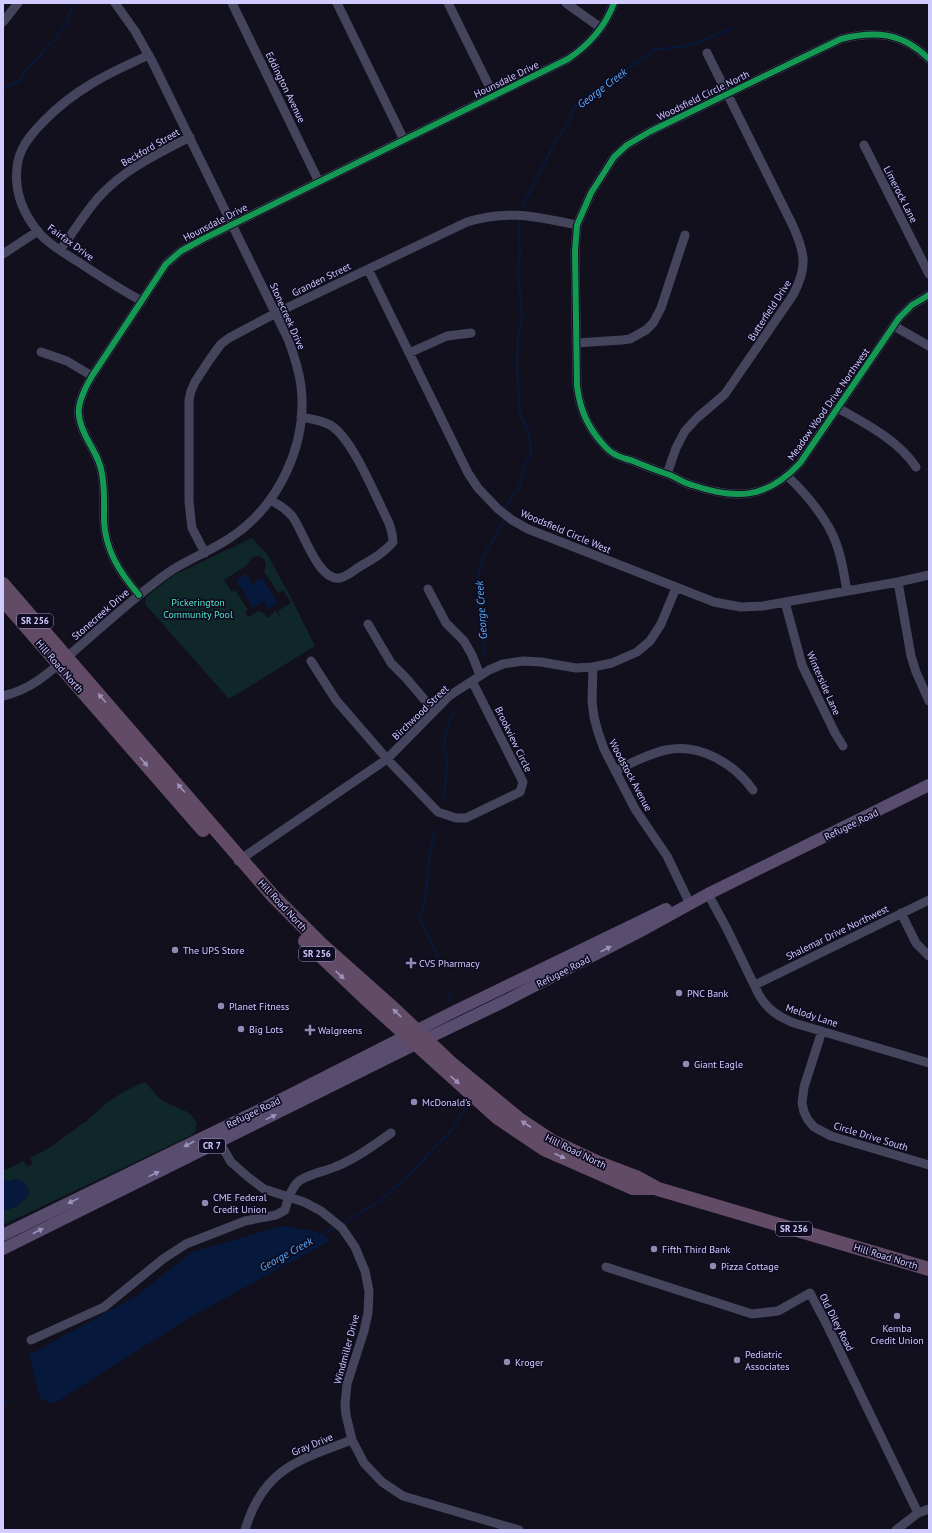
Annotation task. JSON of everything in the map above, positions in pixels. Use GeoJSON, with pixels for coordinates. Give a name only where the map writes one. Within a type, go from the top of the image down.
{"type":"FeatureCollection","features":[{"type":"Feature","properties":{"kind":"highway","name":"Hill Road North"},"geometry":{"type":"LineString","coordinates":[[3,584],[62,661],[285,922],[319,956],[416,1037],[452,1064],[519,1119],[546,1136],[635,1182],[929,1269]]}},
{"type":"Feature","properties":{"kind":"highway","name":"Hill Road North"},"geometry":{"type":"LineString","coordinates":[[3,600],[62,661],[239,860],[273,896],[416,1037]]}},
{"type":"Feature","properties":{"kind":"main road","name":"Refugee Road"},"geometry":{"type":"LineString","coordinates":[[3,1235],[286,1097],[416,1037],[507,1000],[639,932],[689,902],[929,785]]}},
{"type":"Feature","properties":{"kind":"main road","name":"Refugee Road"},"geometry":{"type":"LineString","coordinates":[[3,1249],[218,1140],[315,1095],[320,1086],[338,1075],[531,980],[534,973],[680,902],[689,902]]}},
{"type":"Feature","properties":{"kind":"street"},"geometry":{"type":"LineString","coordinates":[[3,22],[18,3]]}},
{"type":"Feature","properties":{"kind":"street","name":"Stonecreek Drive"},"geometry":{"type":"LineString","coordinates":[[3,696],[16,693],[38,681],[139,595],[171,570],[205,553],[227,540],[246,526],[270,500],[289,466],[295,449],[301,417],[302,403],[299,375],[288,339],[149,55],[135,31],[115,3]]}},
{"type":"Feature","properties":{"kind":"street","name":"Eddington Avenue"},"geometry":{"type":"LineString","coordinates":[[232,3],[319,182]]}},
{"type":"Feature","properties":{"kind":"street"},"geometry":{"type":"LineString","coordinates":[[337,3],[404,140]]}},
{"type":"Feature","properties":{"kind":"street"},"geometry":{"type":"LineString","coordinates":[[448,3],[494,96]]}},
{"type":"Feature","properties":{"kind":"street"},"geometry":{"type":"LineString","coordinates":[[566,3],[601,28]]}},
{"type":"Feature","properties":{"kind":"street","name":"Hounsdale Drive"},"geometry":{"type":"LineString","coordinates":[[139,595],[125,579],[113,558],[105,531],[102,471],[80,425],[78,414],[81,398],[92,376],[160,272],[172,258],[187,247],[568,59],[588,44],[601,28],[614,3]]}},
{"type":"Feature","properties":{"kind":"street","name":"Woodsfield Circle North"},"geometry":{"type":"LineString","coordinates":[[577,225],[591,193],[609,164],[621,151],[638,138],[842,39],[859,35],[878,34],[896,36],[913,45],[929,59]]}},
{"type":"Feature","properties":{"kind":"street","name":"Butterfield Drive"},"geometry":{"type":"LineString","coordinates":[[667,474],[676,448],[685,431],[697,418],[725,394],[793,295],[804,270],[803,251],[798,237],[707,53]]}},
{"type":"Feature","properties":{"kind":"street","name":"Fairfax Drive"},"geometry":{"type":"LineString","coordinates":[[142,300],[122,290],[60,250],[38,231],[25,212],[17,187],[18,160],[25,143],[36,129],[70,97],[99,78],[149,55]]}},
{"type":"Feature","properties":{"kind":"street","name":"Beckford Street"},"geometry":{"type":"LineString","coordinates":[[60,250],[87,211],[112,184],[134,167],[190,137]]}},
{"type":"Feature","properties":{"kind":"street","name":"Limerock Lane"},"geometry":{"type":"LineString","coordinates":[[864,145],[929,274]]}},
{"type":"Feature","properties":{"kind":"street","name":"Granden Street"},"geometry":{"type":"LineString","coordinates":[[205,553],[192,528],[190,513],[188,409],[191,391],[210,359],[221,344],[236,334],[276,313],[467,222],[484,217],[521,215],[577,225]]}},
{"type":"Feature","properties":{"kind":"street","name":"Meadow Wood Drive Northwest"},"geometry":{"type":"LineString","coordinates":[[577,225],[575,251],[578,395],[586,422],[591,430],[609,450],[616,455],[667,474],[691,485],[726,494],[736,495],[763,490],[776,484],[787,476],[811,449],[894,326],[909,308],[929,295]]}},
{"type":"Feature","properties":{"kind":"street"},"geometry":{"type":"LineString","coordinates":[[6,253],[38,231]]}},
{"type":"Feature","properties":{"kind":"street"},"geometry":{"type":"LineString","coordinates":[[576,343],[622,340],[634,337],[646,330],[653,323],[661,308],[685,235]]}},
{"type":"Feature","properties":{"kind":"street","name":"Woodsfield Circle West"},"geometry":{"type":"LineString","coordinates":[[368,269],[468,473],[478,488],[498,508],[512,520],[528,529],[676,588],[726,605],[754,606],[785,602],[929,575]]}},
{"type":"Feature","properties":{"kind":"street"},"geometry":{"type":"LineString","coordinates":[[894,326],[929,346]]}},
{"type":"Feature","properties":{"kind":"street"},"geometry":{"type":"LineString","coordinates":[[409,353],[448,336],[471,333]]}},
{"type":"Feature","properties":{"kind":"street"},"geometry":{"type":"LineString","coordinates":[[42,352],[67,361],[92,376]]}},
{"type":"Feature","properties":{"kind":"street"},"geometry":{"type":"LineString","coordinates":[[838,408],[898,446],[916,467]]}},
{"type":"Feature","properties":{"kind":"street"},"geometry":{"type":"LineString","coordinates":[[270,500],[279,504],[292,517],[318,564],[324,572],[331,576],[338,578],[348,575],[387,549],[393,542],[389,524],[345,437],[331,425],[318,420],[301,417]]}},
{"type":"Feature","properties":{"kind":"street"},"geometry":{"type":"LineString","coordinates":[[787,476],[808,498],[833,536],[842,562],[847,591]]}},
{"type":"Feature","properties":{"kind":"street"},"geometry":{"type":"LineString","coordinates":[[898,582],[911,656],[916,672],[929,701]]}},
{"type":"Feature","properties":{"kind":"street","name":"Birchwood Street"},"geometry":{"type":"LineString","coordinates":[[239,860],[387,759],[449,696],[496,666],[523,661],[541,662],[576,668],[593,667],[622,660],[637,652],[644,646],[661,624],[676,588]]}},
{"type":"Feature","properties":{"kind":"street"},"geometry":{"type":"LineString","coordinates":[[428,589],[446,623],[464,641],[472,655],[476,678]]}},
{"type":"Feature","properties":{"kind":"street","name":"Winterside Lane"},"geometry":{"type":"LineString","coordinates":[[785,602],[802,665],[835,733],[844,746]]}},
{"type":"Feature","properties":{"kind":"street"},"geometry":{"type":"LineString","coordinates":[[368,624],[391,663],[434,711]]}},
{"type":"Feature","properties":{"kind":"street"},"geometry":{"type":"LineString","coordinates":[[311,662],[336,700],[387,759]]}},
{"type":"Feature","properties":{"kind":"street","name":"Woodstock Avenue"},"geometry":{"type":"LineString","coordinates":[[593,667],[592,702],[594,717],[604,749],[634,809],[667,856],[689,902]]}},
{"type":"Feature","properties":{"kind":"street","name":"Brookview Circle"},"geometry":{"type":"LineString","coordinates":[[387,759],[438,812],[456,818],[466,818],[520,792],[522,782],[476,678]]}},
{"type":"Feature","properties":{"kind":"street"},"geometry":{"type":"LineString","coordinates":[[615,771],[641,758],[666,750],[682,749],[709,755],[731,767],[743,777],[753,790]]}},
{"type":"Feature","properties":{"kind":"street","name":"Melody Lane"},"geometry":{"type":"LineString","coordinates":[[708,894],[727,928],[764,1003],[778,1016],[794,1023],[929,1063]]}},
{"type":"Feature","properties":{"kind":"street","name":"Shalemar Drive Northwest"},"geometry":{"type":"LineString","coordinates":[[755,985],[929,900]]}},
{"type":"Feature","properties":{"kind":"street"},"geometry":{"type":"LineString","coordinates":[[901,913],[916,943],[929,956]]}},
{"type":"Feature","properties":{"kind":"street","name":"Circle Drive South"},"geometry":{"type":"LineString","coordinates":[[822,1031],[804,1087],[802,1102],[804,1112],[808,1120],[814,1127],[831,1136],[929,1165]]}},
{"type":"Feature","properties":{"kind":"street"},"geometry":{"type":"LineString","coordinates":[[31,1340],[104,1307],[163,1259],[186,1244],[245,1221],[276,1215],[285,1210],[289,1197],[298,1182],[312,1175],[335,1167],[369,1149],[391,1133]]}},
{"type":"Feature","properties":{"kind":"street","name":"Windmiller Drive"},"geometry":{"type":"LineString","coordinates":[[218,1140],[231,1162],[248,1177],[264,1188],[304,1202],[321,1211],[339,1226],[355,1247],[365,1271],[369,1291],[368,1313],[364,1332],[348,1381],[346,1415],[352,1440],[358,1454],[370,1471],[394,1491],[413,1499],[520,1530]]}},
{"type":"Feature","properties":{"kind":"street","name":"Old Diley Road"},"geometry":{"type":"LineString","coordinates":[[606,1267],[752,1314],[778,1311],[810,1293],[918,1513]]}},
{"type":"Feature","properties":{"kind":"street","name":"Gray Drive"},"geometry":{"type":"LineString","coordinates":[[245,1530],[258,1498],[263,1490],[281,1471],[298,1460],[352,1440]]}},
{"type":"Feature","properties":{"kind":"street"},"geometry":{"type":"LineString","coordinates":[[896,1530],[918,1513],[929,1509]]}},
{"type":"Feature","properties":{"kind":"green space","name":"Pickerington Community Pool"},"geometry":{"type":"Polygon","coordinates":[[[252,538],[267,554],[315,646],[229,699],[145,604],[146,597],[174,575],[252,538]],[[259,556],[253,557],[246,566],[224,580],[232,592],[235,590],[248,610],[245,612],[248,617],[258,611],[264,614],[267,618],[276,611],[281,618],[278,611],[291,603],[283,590],[278,593],[264,571],[265,562],[259,556]]]}},
{"type":"Feature","properties":{"kind":"green space"},"geometry":{"type":"Polygon","coordinates":[[[145,1082],[162,1100],[191,1115],[197,1124],[195,1132],[190,1136],[3,1225],[3,1211],[17,1206],[16,1179],[3,1182],[3,1171],[24,1161],[26,1167],[33,1164],[30,1158],[51,1147],[84,1123],[115,1097],[145,1082]]]}},
{"type":"Feature","properties":{"kind":"water"},"geometry":{"type":"Polygon","coordinates":[[[246,574],[252,584],[262,578],[278,603],[268,609],[264,601],[253,608],[236,580],[246,574]]]}},
{"type":"Feature","properties":{"kind":"water"},"geometry":{"type":"Polygon","coordinates":[[[16,1179],[23,1181],[27,1185],[29,1191],[28,1197],[17,1206],[3,1211],[3,1182],[16,1179]]]}},
{"type":"Feature","properties":{"kind":"water"},"geometry":{"type":"Polygon","coordinates":[[[282,1226],[314,1231],[331,1240],[189,1318],[53,1404],[40,1398],[29,1355],[138,1295],[192,1252],[282,1226]]]}},
{"type":"Feature","properties":{"kind":"waterway"},"geometry":{"type":"LineString","coordinates":[[3,89],[19,81],[25,71],[37,60],[46,47],[54,41],[66,24],[73,3]]}},
{"type":"Feature","properties":{"kind":"waterway","name":"George Creek"},"geometry":{"type":"LineString","coordinates":[[522,207],[556,140],[568,124],[573,109],[587,95],[608,83],[617,74],[637,63],[653,50],[685,46],[700,42],[732,28]]}},
{"type":"Feature","properties":{"kind":"waterway"},"geometry":{"type":"LineString","coordinates":[[505,510],[506,505],[519,488],[526,463],[531,453],[529,432],[520,414],[517,364],[518,335],[522,319],[518,269],[520,254],[519,221]]}},
{"type":"Feature","properties":{"kind":"waterway","name":"George Creek"},"geometry":{"type":"LineString","coordinates":[[484,656],[484,644],[478,612],[478,579],[483,559],[503,521]]}},
{"type":"Feature","properties":{"kind":"waterway","name":"George Creek"},"geometry":{"type":"LineString","coordinates":[[444,801],[447,761],[444,750],[445,739],[447,728],[456,710]]}},
{"type":"Feature","properties":{"kind":"waterway","name":"George Creek"},"geometry":{"type":"LineString","coordinates":[[435,830],[430,852],[425,899],[420,919],[441,963]]}},
{"type":"Feature","properties":{"kind":"waterway","name":"George Creek"},"geometry":{"type":"LineString","coordinates":[[449,1001],[450,993]]}},
{"type":"Feature","properties":{"kind":"waterway","name":"George Creek"},"geometry":{"type":"LineString","coordinates":[[342,1224],[381,1200],[418,1166],[453,1129],[465,1109]]}},
{"type":"Feature","properties":{"kind":"waterway","name":"George Creek"},"geometry":{"type":"LineString","coordinates":[[319,1236],[336,1227]]}},
{"type":"Feature","properties":{"kind":"waterway","name":"George Creek"},"geometry":{"type":"LineString","coordinates":[[3,1403],[7,1401]]}},
{"type":"Feature","properties":{"kind":"cycle path"},"geometry":{"type":"LineString","coordinates":[[139,595],[120,570],[107,541],[104,520],[104,491],[101,470],[98,460],[85,436],[79,419],[79,411],[82,395],[86,386],[166,264],[181,251],[203,239],[568,59],[576,54],[596,35],[606,20],[614,3]]}},
{"type":"Feature","properties":{"kind":"cycle path"},"geometry":{"type":"LineString","coordinates":[[929,59],[909,44],[888,36],[866,35],[841,39],[651,131],[627,145],[614,157],[591,193],[577,225],[575,251],[577,386],[582,410],[588,424],[597,437],[608,450],[618,456],[708,490],[737,494],[763,490],[788,475],[800,463],[899,318],[912,305],[929,295]]}},
{"type":"Feature","properties":{"kind":"place","name":"The UPS Store"},"geometry":{"type":"Point","coordinates":[175,950]}},
{"type":"Feature","properties":{"kind":"place","name":"CVS Pharmacy"},"geometry":{"type":"Point","coordinates":[411,963]}},
{"type":"Feature","properties":{"kind":"place","name":"PNC Bank"},"geometry":{"type":"Point","coordinates":[679,993]}},
{"type":"Feature","properties":{"kind":"place","name":"Planet Fitness"},"geometry":{"type":"Point","coordinates":[221,1006]}},
{"type":"Feature","properties":{"kind":"place","name":"Big Lots"},"geometry":{"type":"Point","coordinates":[241,1029]}},
{"type":"Feature","properties":{"kind":"place","name":"Walgreens"},"geometry":{"type":"Point","coordinates":[310,1030]}},
{"type":"Feature","properties":{"kind":"place","name":"Giant Eagle"},"geometry":{"type":"Point","coordinates":[686,1064]}},
{"type":"Feature","properties":{"kind":"place","name":"McDonald's"},"geometry":{"type":"Point","coordinates":[414,1102]}},
{"type":"Feature","properties":{"kind":"place","name":"CME Federal Credit Union"},"geometry":{"type":"Point","coordinates":[205,1203]}},
{"type":"Feature","properties":{"kind":"place","name":"Fifth Third Bank"},"geometry":{"type":"Point","coordinates":[654,1249]}},
{"type":"Feature","properties":{"kind":"place","name":"Pizza Cottage"},"geometry":{"type":"Point","coordinates":[713,1266]}},
{"type":"Feature","properties":{"kind":"place","name":"Kemba Credit Union"},"geometry":{"type":"Point","coordinates":[897,1316]}},
{"type":"Feature","properties":{"kind":"place","name":"Pediatric Associates"},"geometry":{"type":"Point","coordinates":[737,1360]}},
{"type":"Feature","properties":{"kind":"place","name":"Kroger"},"geometry":{"type":"Point","coordinates":[507,1362]}}]}
